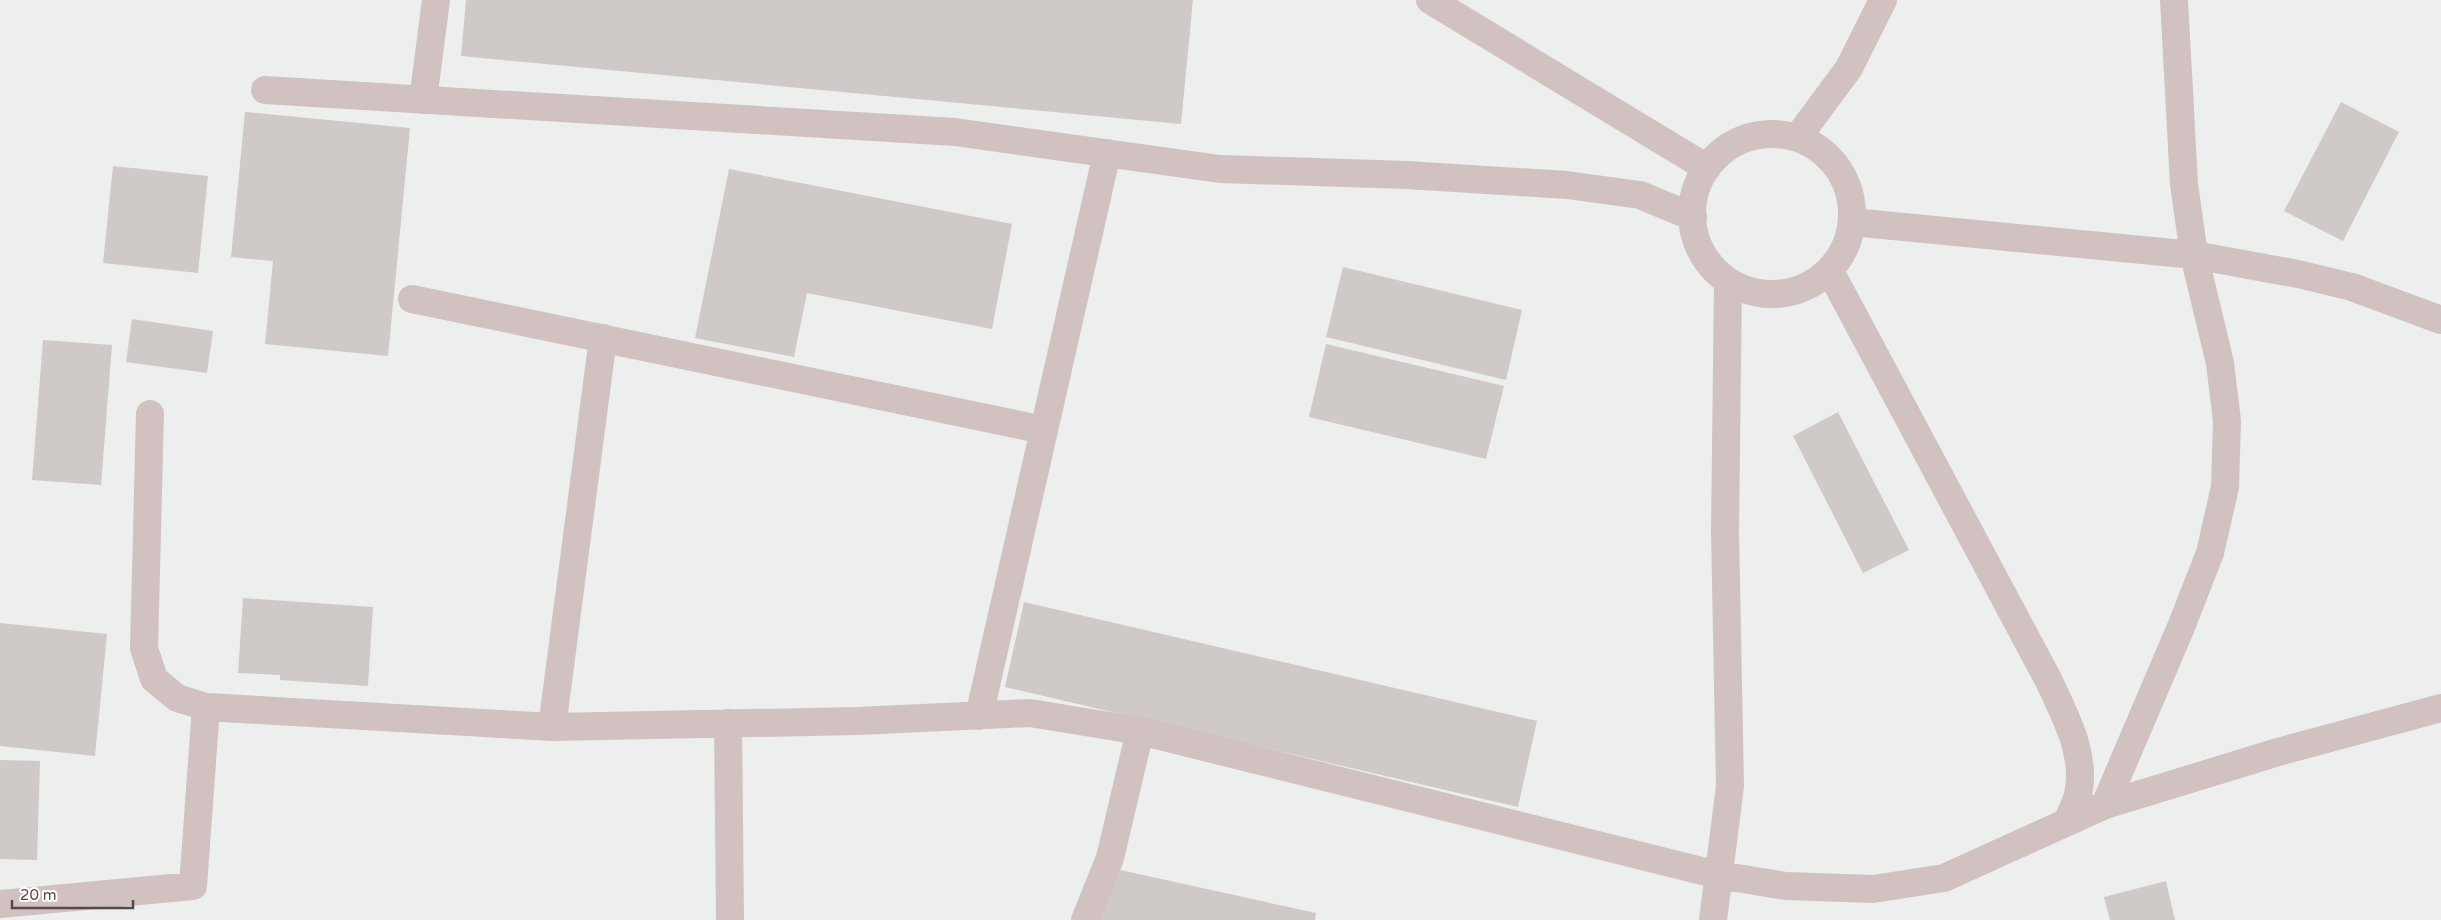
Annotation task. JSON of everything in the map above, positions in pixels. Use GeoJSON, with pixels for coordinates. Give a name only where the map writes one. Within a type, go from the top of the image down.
{"type":"FeatureCollection","features":[{"type":"Feature","properties":{"kind":"lane"},"geometry":{"type":"LineString","coordinates":[[423,100],[436,0]]}},
{"type":"Feature","properties":{"kind":"lane"},"geometry":{"type":"LineString","coordinates":[[1430,0],[1707,168]]}},
{"type":"Feature","properties":{"kind":"lane"},"geometry":{"type":"LineString","coordinates":[[1798,137],[1849,68],[1883,0]]}},
{"type":"Feature","properties":{"kind":"lane"},"geometry":{"type":"LineString","coordinates":[[2105,805],[2207,562],[2225,487],[2227,421],[2220,363],[2194,255],[2184,184],[2174,0]]}},
{"type":"Feature","properties":{"kind":"lane"},"geometry":{"type":"LineString","coordinates":[[265,90],[955,132],[1220,169],[1407,175],[1602,189],[1640,196],[1692,217]]}},
{"type":"Feature","properties":{"kind":"lane"},"geometry":{"type":"LineString","coordinates":[[1772,133],[1798,137],[1821,150],[1840,169],[1850,194],[1852,222],[1845,248],[1830,271],[1807,287],[1781,294],[1754,292],[1728,282],[1710,264],[1697,242],[1692,217],[1695,191],[1707,168],[1724,149],[1747,138],[1772,133]]}},
{"type":"Feature","properties":{"kind":"lane"},"geometry":{"type":"LineString","coordinates":[[979,716],[1107,153]]}},
{"type":"Feature","properties":{"kind":"lane"},"geometry":{"type":"LineString","coordinates":[[1852,222],[2194,255],[2298,274],[2352,287],[2441,320]]}},
{"type":"Feature","properties":{"kind":"lane"},"geometry":{"type":"LineString","coordinates":[[1830,271],[2049,681],[2074,737],[2080,771],[2079,791],[2067,822]]}},
{"type":"Feature","properties":{"kind":"lane"},"geometry":{"type":"LineString","coordinates":[[1713,920],[1730,786],[1725,531],[1728,282]]}},
{"type":"Feature","properties":{"kind":"lane"},"geometry":{"type":"LineString","coordinates":[[412,298],[1044,430]]}},
{"type":"Feature","properties":{"kind":"lane"},"geometry":{"type":"LineString","coordinates":[[552,727],[603,338]]}},
{"type":"Feature","properties":{"kind":"lane"},"geometry":{"type":"LineString","coordinates":[[150,414],[144,648],[154,679],[177,698],[206,707],[552,727],[979,716],[1030,713],[1140,731],[1718,875],[1786,886],[1873,889],[1944,878],[2105,805],[2278,752],[2441,708]]}},
{"type":"Feature","properties":{"kind":"lane"},"geometry":{"type":"LineString","coordinates":[[0,904],[193,886],[206,707]]}},
{"type":"Feature","properties":{"kind":"lane"},"geometry":{"type":"LineString","coordinates":[[728,723],[730,920]]}},
{"type":"Feature","properties":{"kind":"lane"},"geometry":{"type":"LineString","coordinates":[[1085,920],[1110,858],[1140,731]]}},
{"type":"Feature","properties":{"kind":"building"},"geometry":{"type":"Polygon","coordinates":[[[466,0],[1193,0],[1181,124],[461,56],[466,0]]]}},
{"type":"Feature","properties":{"kind":"building"},"geometry":{"type":"Polygon","coordinates":[[[2341,102],[2399,132],[2343,241],[2284,211],[2341,102]]]}},
{"type":"Feature","properties":{"kind":"building"},"geometry":{"type":"Polygon","coordinates":[[[245,112],[410,128],[388,356],[265,344],[273,261],[231,257],[245,112]]]}},
{"type":"Feature","properties":{"kind":"building"},"geometry":{"type":"Polygon","coordinates":[[[113,166],[208,176],[198,273],[103,263],[113,166]]]}},
{"type":"Feature","properties":{"kind":"building"},"geometry":{"type":"Polygon","coordinates":[[[729,169],[1012,224],[992,329],[807,293],[794,357],[695,338],[729,169]]]}},
{"type":"Feature","properties":{"kind":"building"},"geometry":{"type":"Polygon","coordinates":[[[1343,267],[1522,310],[1506,380],[1326,337],[1343,267]]]}},
{"type":"Feature","properties":{"kind":"building"},"geometry":{"type":"Polygon","coordinates":[[[132,319],[213,331],[207,373],[126,362],[132,319]]]}},
{"type":"Feature","properties":{"kind":"building"},"geometry":{"type":"Polygon","coordinates":[[[43,340],[112,345],[101,485],[32,480],[43,340]]]}},
{"type":"Feature","properties":{"kind":"building"},"geometry":{"type":"Polygon","coordinates":[[[1326,344],[1504,386],[1486,459],[1309,417],[1326,344]]]}},
{"type":"Feature","properties":{"kind":"building"},"geometry":{"type":"Polygon","coordinates":[[[1838,412],[1909,550],[1863,573],[1793,436],[1838,412]]]}},
{"type":"Feature","properties":{"kind":"building"},"geometry":{"type":"Polygon","coordinates":[[[243,598],[373,607],[368,686],[280,680],[280,675],[238,673],[243,598]]]}},
{"type":"Feature","properties":{"kind":"building"},"geometry":{"type":"Polygon","coordinates":[[[1024,602],[1537,721],[1518,807],[1005,687],[1024,602]]]}},
{"type":"Feature","properties":{"kind":"building"},"geometry":{"type":"Polygon","coordinates":[[[0,623],[107,634],[95,756],[0,746],[0,623]]]}},
{"type":"Feature","properties":{"kind":"building"},"geometry":{"type":"Polygon","coordinates":[[[0,760],[40,761],[37,860],[0,859],[0,760]]]}},
{"type":"Feature","properties":{"kind":"building"},"geometry":{"type":"Polygon","coordinates":[[[1111,868],[1316,913],[1315,920],[1100,920],[1111,868]]]}},
{"type":"Feature","properties":{"kind":"building"},"geometry":{"type":"Polygon","coordinates":[[[2166,881],[2175,920],[2110,920],[2104,897],[2166,881]]]}}]}
